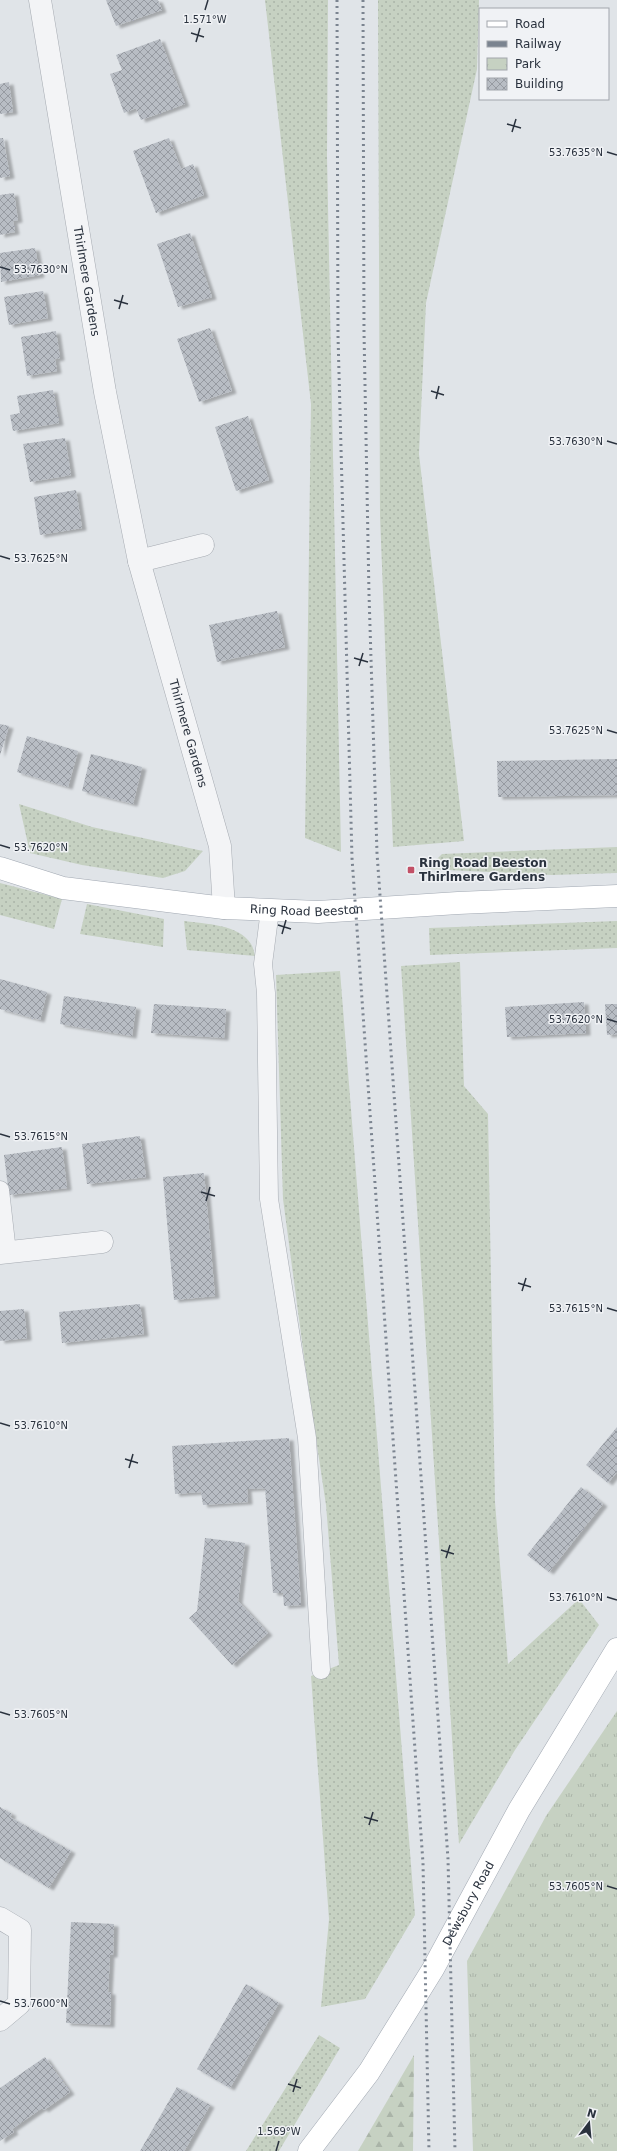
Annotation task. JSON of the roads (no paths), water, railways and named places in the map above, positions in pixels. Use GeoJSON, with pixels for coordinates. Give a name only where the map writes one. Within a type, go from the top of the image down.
{"type":"FeatureCollection","features":[{"type":"Feature","properties":{"kind":"main road","name":"Ring Road Beeston"},"geometry":{"type":"LineString","coordinates":[[0,868],[63,888],[224,908],[318,912],[458,903],[617,896]]}},
{"type":"Feature","properties":{"kind":"main road","name":"Dewsbury Road"},"geometry":{"type":"LineString","coordinates":[[309,2151],[369,2072],[433,1969],[519,1810],[617,1649]]}},
{"type":"Feature","properties":{"kind":"street","name":"Thirlmere Gardens"},"geometry":{"type":"LineString","coordinates":[[40,0],[105,392],[139,561],[220,846],[224,908]]}},
{"type":"Feature","properties":{"kind":"street"},"geometry":{"type":"LineString","coordinates":[[139,561],[203,545]]}},
{"type":"Feature","properties":{"kind":"street"},"geometry":{"type":"LineString","coordinates":[[4,1253],[102,1242]]}},
{"type":"Feature","properties":{"kind":"street"},"geometry":{"type":"LineString","coordinates":[[0,1918],[20,1930],[19,2004],[0,2020]]}},
{"type":"Feature","properties":{"kind":"lane"},"geometry":{"type":"LineString","coordinates":[[270,910],[263,964],[266,993],[269,1199],[307,1438],[321,1670]]}},
{"type":"Feature","properties":{"kind":"lane"},"geometry":{"type":"LineString","coordinates":[[0,1190],[4,1253]]}},
{"type":"Feature","properties":{"kind":"railway"},"geometry":{"type":"LineString","coordinates":[[337,0],[338,336],[352,858],[423,1863],[429,2151]]}},
{"type":"Feature","properties":{"kind":"railway"},"geometry":{"type":"LineString","coordinates":[[363,0],[364,332],[369,594],[377,853],[448,1859],[455,2151]]}},
{"type":"Feature","properties":{"kind":"place","name":"Ring Road Beeston Thirlmere Gardens"},"geometry":{"type":"Point","coordinates":[411,870]}}]}
